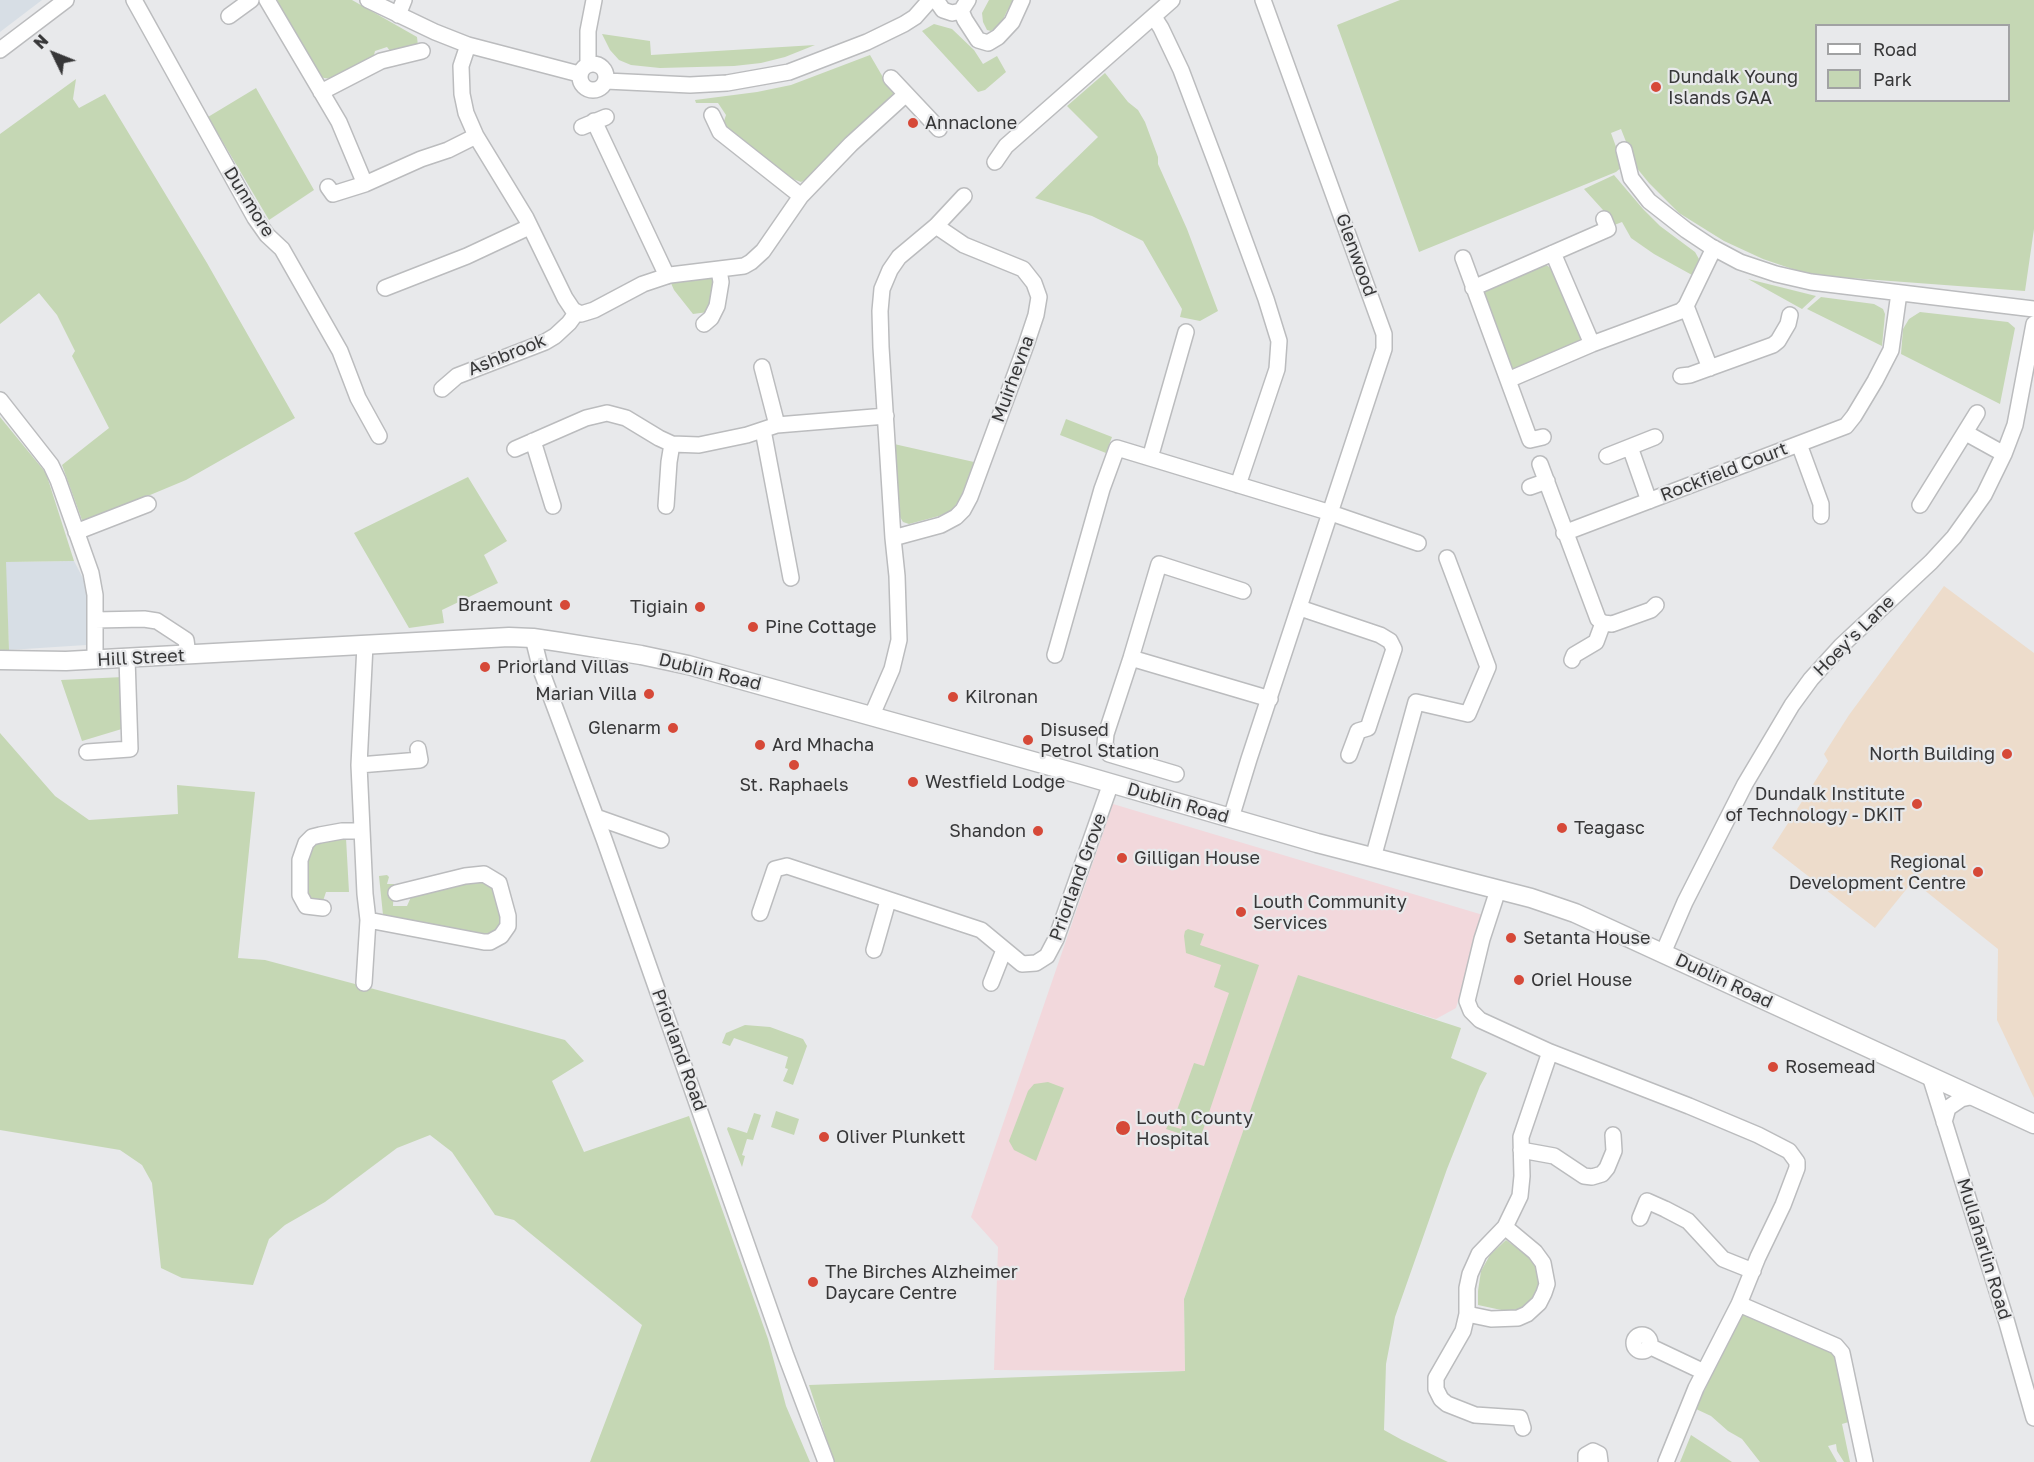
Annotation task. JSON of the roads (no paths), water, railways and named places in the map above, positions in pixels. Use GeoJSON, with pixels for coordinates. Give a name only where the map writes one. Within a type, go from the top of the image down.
{"type":"FeatureCollection","features":[{"type":"Feature","properties":{"kind":"main road","name":"Dublin Road"},"geometry":{"type":"LineString","coordinates":[[282,650],[471,639],[533,638],[681,663],[1373,858],[1531,898],[1581,915],[2034,1124]]}},
{"type":"Feature","properties":{"kind":"main road","name":"Hill Street"},"geometry":{"type":"LineString","coordinates":[[0,660],[43,662],[282,650]]}},
{"type":"Feature","properties":{"kind":"street"},"geometry":{"type":"LineString","coordinates":[[0,50],[66,0]]}},
{"type":"Feature","properties":{"kind":"street","name":"Dunmore"},"geometry":{"type":"LineString","coordinates":[[134,0],[255,218],[267,235],[282,249],[340,351],[358,398],[379,436]]}},
{"type":"Feature","properties":{"kind":"street"},"geometry":{"type":"LineString","coordinates":[[230,16],[251,0]]}},
{"type":"Feature","properties":{"kind":"street"},"geometry":{"type":"LineString","coordinates":[[267,0],[339,122],[365,184]]}},
{"type":"Feature","properties":{"kind":"street"},"geometry":{"type":"LineString","coordinates":[[368,0],[468,45],[584,69],[600,66],[605,72],[606,81],[598,90],[591,91],[580,83],[584,69],[594,0]]}},
{"type":"Feature","properties":{"kind":"street"},"geometry":{"type":"LineString","coordinates":[[398,15],[404,0]]}},
{"type":"Feature","properties":{"kind":"street"},"geometry":{"type":"LineString","coordinates":[[606,81],[690,85],[727,83],[789,72],[867,42],[904,24],[930,0]]}},
{"type":"Feature","properties":{"kind":"street"},"geometry":{"type":"LineString","coordinates":[[965,5],[965,20],[978,40],[988,44],[1012,22],[1022,0]]}},
{"type":"Feature","properties":{"kind":"street"},"geometry":{"type":"LineString","coordinates":[[995,162],[1006,146],[1172,0]]}},
{"type":"Feature","properties":{"kind":"street","name":"Glenwood"},"geometry":{"type":"LineString","coordinates":[[1231,818],[1384,349],[1384,334],[1263,0]]}},
{"type":"Feature","properties":{"kind":"street"},"geometry":{"type":"LineString","coordinates":[[915,16],[940,5],[952,13],[965,5]]}},
{"type":"Feature","properties":{"kind":"street"},"geometry":{"type":"LineString","coordinates":[[1154,17],[1181,70],[1266,299],[1279,341],[1277,369],[1238,485]]}},
{"type":"Feature","properties":{"kind":"street"},"geometry":{"type":"LineString","coordinates":[[468,45],[461,66],[462,94],[466,113],[476,136],[529,227],[565,298],[573,310],[581,314],[594,310],[643,284],[667,276],[744,266],[751,262],[763,251],[801,196],[851,144],[906,94]]}},
{"type":"Feature","properties":{"kind":"street"},"geometry":{"type":"LineString","coordinates":[[321,92],[382,55],[422,51]]}},
{"type":"Feature","properties":{"kind":"street"},"geometry":{"type":"LineString","coordinates":[[891,78],[939,129]]}},
{"type":"Feature","properties":{"kind":"street"},"geometry":{"type":"LineString","coordinates":[[712,115],[720,132],[801,196]]}},
{"type":"Feature","properties":{"kind":"street"},"geometry":{"type":"LineString","coordinates":[[594,121],[667,276]]}},
{"type":"Feature","properties":{"kind":"street"},"geometry":{"type":"LineString","coordinates":[[328,187],[333,194],[365,184],[476,136]]}},
{"type":"Feature","properties":{"kind":"street"},"geometry":{"type":"LineString","coordinates":[[1624,150],[1631,178],[1649,201],[1686,230],[1740,262],[1811,282],[2034,309]]}},
{"type":"Feature","properties":{"kind":"street"},"geometry":{"type":"LineString","coordinates":[[872,715],[892,669],[898,640],[897,576],[881,347],[882,289],[890,270],[899,257],[936,226],[964,196]]}},
{"type":"Feature","properties":{"kind":"street"},"geometry":{"type":"LineString","coordinates":[[1473,288],[1608,229],[1604,219]]}},
{"type":"Feature","properties":{"kind":"street","name":"Muirhevna"},"geometry":{"type":"LineString","coordinates":[[893,538],[941,525],[956,518],[963,510],[970,497],[1026,345],[1036,315],[1039,297],[1034,283],[1023,269],[964,245],[936,226]]}},
{"type":"Feature","properties":{"kind":"street"},"geometry":{"type":"LineString","coordinates":[[385,288],[467,256],[529,227]]}},
{"type":"Feature","properties":{"kind":"street"},"geometry":{"type":"LineString","coordinates":[[1508,380],[1592,344],[1681,311],[1686,306],[1714,248]]}},
{"type":"Feature","properties":{"kind":"street"},"geometry":{"type":"LineString","coordinates":[[1552,253],[1592,344]]}},
{"type":"Feature","properties":{"kind":"street"},"geometry":{"type":"LineString","coordinates":[[1462,258],[1530,440],[1543,437]]}},
{"type":"Feature","properties":{"kind":"street"},"geometry":{"type":"LineString","coordinates":[[704,324],[711,318],[717,306],[721,282],[719,270]]}},
{"type":"Feature","properties":{"kind":"street","name":"Rockfield Court"},"geometry":{"type":"LineString","coordinates":[[1564,533],[1846,426],[1854,417],[1891,350],[1899,293]]}},
{"type":"Feature","properties":{"kind":"street"},"geometry":{"type":"LineString","coordinates":[[1686,306],[1710,368]]}},
{"type":"Feature","properties":{"kind":"street","name":"Ashbrook"},"geometry":{"type":"LineString","coordinates":[[442,389],[457,376],[545,342],[569,323],[577,312]]}},
{"type":"Feature","properties":{"kind":"street"},"geometry":{"type":"LineString","coordinates":[[1681,376],[1690,375],[1773,345],[1778,342],[1788,324],[1790,315]]}},
{"type":"Feature","properties":{"kind":"street","name":"Hoey's Lane"},"geometry":{"type":"LineString","coordinates":[[1663,952],[1684,902],[1745,784],[1792,705],[1811,679],[1841,646],[1931,562],[1954,537],[1984,495],[2028,398],[2034,324]]}},
{"type":"Feature","properties":{"kind":"street"},"geometry":{"type":"LineString","coordinates":[[1150,458],[1186,332]]}},
{"type":"Feature","properties":{"kind":"street"},"geometry":{"type":"LineString","coordinates":[[762,367],[791,578]]}},
{"type":"Feature","properties":{"kind":"street"},"geometry":{"type":"LineString","coordinates":[[0,400],[51,465],[91,573],[95,595],[95,660]]}},
{"type":"Feature","properties":{"kind":"street"},"geometry":{"type":"LineString","coordinates":[[514,449],[586,418],[607,413],[626,418],[672,444],[699,445],[770,428],[886,416]]}},
{"type":"Feature","properties":{"kind":"street"},"geometry":{"type":"LineString","coordinates":[[1920,506],[1977,413]]}},
{"type":"Feature","properties":{"kind":"street"},"geometry":{"type":"LineString","coordinates":[[1966,433],[2004,454]]}},
{"type":"Feature","properties":{"kind":"street"},"geometry":{"type":"LineString","coordinates":[[1607,456],[1655,437]]}},
{"type":"Feature","properties":{"kind":"street"},"geometry":{"type":"LineString","coordinates":[[533,441],[554,506]]}},
{"type":"Feature","properties":{"kind":"street"},"geometry":{"type":"LineString","coordinates":[[666,506],[672,444]]}},
{"type":"Feature","properties":{"kind":"street","name":"Rockfield Court"},"geometry":{"type":"LineString","coordinates":[[1799,444],[1821,504],[1821,516]]}},
{"type":"Feature","properties":{"kind":"street","name":"Rockfield Court"},"geometry":{"type":"LineString","coordinates":[[1630,447],[1650,501]]}},
{"type":"Feature","properties":{"kind":"street"},"geometry":{"type":"LineString","coordinates":[[1055,655],[1102,489],[1117,448],[1330,513],[1418,543]]}},
{"type":"Feature","properties":{"kind":"street"},"geometry":{"type":"LineString","coordinates":[[1540,464],[1598,619],[1603,623],[1612,624],[1652,610],[1656,605]]}},
{"type":"Feature","properties":{"kind":"street"},"geometry":{"type":"LineString","coordinates":[[1530,487],[1547,481]]}},
{"type":"Feature","properties":{"kind":"street"},"geometry":{"type":"LineString","coordinates":[[76,532],[148,504]]}},
{"type":"Feature","properties":{"kind":"street"},"geometry":{"type":"LineString","coordinates":[[1373,858],[1416,702],[1468,714],[1488,667],[1447,558]]}},
{"type":"Feature","properties":{"kind":"street"},"geometry":{"type":"LineString","coordinates":[[1176,774],[1109,754],[1105,744],[1106,734],[1159,564],[1243,591]]}},
{"type":"Feature","properties":{"kind":"street"},"geometry":{"type":"LineString","coordinates":[[1299,608],[1380,635],[1390,641],[1394,649],[1368,728],[1358,731],[1349,755]]}},
{"type":"Feature","properties":{"kind":"street"},"geometry":{"type":"LineString","coordinates":[[95,620],[157,621],[186,640],[188,655]]}},
{"type":"Feature","properties":{"kind":"street"},"geometry":{"type":"LineString","coordinates":[[1572,660],[1574,655],[1596,642],[1603,623]]}},
{"type":"Feature","properties":{"kind":"street","name":"Priorland Road"},"geometry":{"type":"LineString","coordinates":[[533,638],[541,670],[596,817],[786,1356],[826,1462]]}},
{"type":"Feature","properties":{"kind":"street"},"geometry":{"type":"LineString","coordinates":[[364,983],[368,920],[359,765],[365,645]]}},
{"type":"Feature","properties":{"kind":"street"},"geometry":{"type":"LineString","coordinates":[[87,752],[130,749],[127,658]]}},
{"type":"Feature","properties":{"kind":"street"},"geometry":{"type":"LineString","coordinates":[[1131,658],[1270,699]]}},
{"type":"Feature","properties":{"kind":"street"},"geometry":{"type":"LineString","coordinates":[[359,765],[420,760],[418,749]]}},
{"type":"Feature","properties":{"kind":"street","name":"Priorland Grove"},"geometry":{"type":"LineString","coordinates":[[760,913],[775,869],[787,866],[981,930],[1022,964],[1036,963],[1047,957],[1056,939],[1111,783]]}},
{"type":"Feature","properties":{"kind":"street"},"geometry":{"type":"LineString","coordinates":[[596,817],[661,840]]}},
{"type":"Feature","properties":{"kind":"street"},"geometry":{"type":"LineString","coordinates":[[322,908],[306,906],[300,895],[300,860],[306,843],[312,837],[320,835],[342,831],[362,831]]}},
{"type":"Feature","properties":{"kind":"street"},"geometry":{"type":"LineString","coordinates":[[368,920],[484,942],[490,942],[501,936],[507,926],[508,916],[499,883],[484,874],[465,876],[396,893]]}},
{"type":"Feature","properties":{"kind":"street"},"geometry":{"type":"LineString","coordinates":[[1498,890],[1482,939],[1467,1001],[1471,1011],[1480,1020],[1550,1052],[1678,1102],[1779,1146],[1789,1152],[1797,1162],[1784,1205],[1739,1304],[1704,1372],[1666,1462]]}},
{"type":"Feature","properties":{"kind":"street"},"geometry":{"type":"LineString","coordinates":[[874,950],[888,900]]}},
{"type":"Feature","properties":{"kind":"street"},"geometry":{"type":"LineString","coordinates":[[991,982],[1004,950]]}},
{"type":"Feature","properties":{"kind":"street"},"geometry":{"type":"LineString","coordinates":[[1523,1428],[1521,1418],[1475,1415],[1456,1409],[1441,1399],[1436,1389],[1436,1378],[1463,1330],[1467,1314],[1467,1288],[1470,1274],[1479,1254],[1505,1227],[1520,1196],[1521,1137],[1550,1052]]}},
{"type":"Feature","properties":{"kind":"street","name":"Mullaharlin Road"},"geometry":{"type":"LineString","coordinates":[[1930,1076],[2007,1323],[2034,1418]]}},
{"type":"Feature","properties":{"kind":"street"},"geometry":{"type":"LineString","coordinates":[[1944,1122],[1948,1108],[1961,1099],[1974,1096]]}},
{"type":"Feature","properties":{"kind":"street"},"geometry":{"type":"LineString","coordinates":[[1521,1150],[1554,1156],[1584,1176],[1592,1177],[1602,1174],[1607,1168],[1614,1151],[1613,1135]]}},
{"type":"Feature","properties":{"kind":"street"},"geometry":{"type":"LineString","coordinates":[[1640,1218],[1647,1202],[1665,1209],[1688,1221],[1723,1259],[1753,1271]]}},
{"type":"Feature","properties":{"kind":"street"},"geometry":{"type":"LineString","coordinates":[[1467,1314],[1491,1318],[1518,1318],[1527,1314],[1539,1303],[1544,1293],[1547,1284],[1543,1263],[1535,1252],[1505,1227]]}},
{"type":"Feature","properties":{"kind":"street"},"geometry":{"type":"LineString","coordinates":[[1739,1304],[1836,1346],[1842,1353],[1865,1462]]}},
{"type":"Feature","properties":{"kind":"street"},"geometry":{"type":"LineString","coordinates":[[1649,1346],[1704,1372]]}},
{"type":"Feature","properties":{"kind":"street"},"geometry":{"type":"LineString","coordinates":[[1586,1462],[1586,1455],[1593,1451],[1599,1454],[1600,1462]]}},
{"type":"Feature","properties":{"kind":"place","name":"Dundalk Young Islands GAA"},"geometry":{"type":"Point","coordinates":[1656,87]}},
{"type":"Feature","properties":{"kind":"place","name":"Annaclone"},"geometry":{"type":"Point","coordinates":[913,123]}},
{"type":"Feature","properties":{"kind":"place","name":"Braemount"},"geometry":{"type":"Point","coordinates":[565,605]}},
{"type":"Feature","properties":{"kind":"place","name":"Tigiain"},"geometry":{"type":"Point","coordinates":[700,607]}},
{"type":"Feature","properties":{"kind":"place","name":"Pine Cottage"},"geometry":{"type":"Point","coordinates":[753,627]}},
{"type":"Feature","properties":{"kind":"place","name":"Priorland Villas"},"geometry":{"type":"Point","coordinates":[485,667]}},
{"type":"Feature","properties":{"kind":"place","name":"Marian Villa"},"geometry":{"type":"Point","coordinates":[649,694]}},
{"type":"Feature","properties":{"kind":"place","name":"Kilronan"},"geometry":{"type":"Point","coordinates":[953,697]}},
{"type":"Feature","properties":{"kind":"place","name":"Glenarm"},"geometry":{"type":"Point","coordinates":[673,728]}},
{"type":"Feature","properties":{"kind":"place","name":"Disused Petrol Station"},"geometry":{"type":"Point","coordinates":[1028,740]}},
{"type":"Feature","properties":{"kind":"place","name":"Ard Mhacha"},"geometry":{"type":"Point","coordinates":[760,745]}},
{"type":"Feature","properties":{"kind":"place","name":"North Building"},"geometry":{"type":"Point","coordinates":[2007,754]}},
{"type":"Feature","properties":{"kind":"place","name":"St. Raphaels"},"geometry":{"type":"Point","coordinates":[794,765]}},
{"type":"Feature","properties":{"kind":"place","name":"Westfield Lodge"},"geometry":{"type":"Point","coordinates":[913,782]}},
{"type":"Feature","properties":{"kind":"place","name":"Dundalk Institute of Technology - DKIT"},"geometry":{"type":"Point","coordinates":[1917,804]}},
{"type":"Feature","properties":{"kind":"place","name":"Teagasc"},"geometry":{"type":"Point","coordinates":[1562,828]}},
{"type":"Feature","properties":{"kind":"place","name":"Shandon"},"geometry":{"type":"Point","coordinates":[1038,831]}},
{"type":"Feature","properties":{"kind":"place","name":"Gilligan House"},"geometry":{"type":"Point","coordinates":[1122,858]}},
{"type":"Feature","properties":{"kind":"place","name":"Regional Development Centre"},"geometry":{"type":"Point","coordinates":[1978,872]}},
{"type":"Feature","properties":{"kind":"place","name":"Louth Community Services"},"geometry":{"type":"Point","coordinates":[1241,912]}},
{"type":"Feature","properties":{"kind":"place","name":"Setanta House"},"geometry":{"type":"Point","coordinates":[1511,938]}},
{"type":"Feature","properties":{"kind":"place","name":"Oriel House"},"geometry":{"type":"Point","coordinates":[1519,980]}},
{"type":"Feature","properties":{"kind":"place","name":"Rosemead"},"geometry":{"type":"Point","coordinates":[1773,1067]}},
{"type":"Feature","properties":{"kind":"place","name":"Louth County Hospital"},"geometry":{"type":"Point","coordinates":[1123,1128]}},
{"type":"Feature","properties":{"kind":"place","name":"Oliver Plunkett"},"geometry":{"type":"Point","coordinates":[824,1137]}},
{"type":"Feature","properties":{"kind":"place","name":"The Birches Alzheimer Daycare Centre"},"geometry":{"type":"Point","coordinates":[813,1282]}}]}
